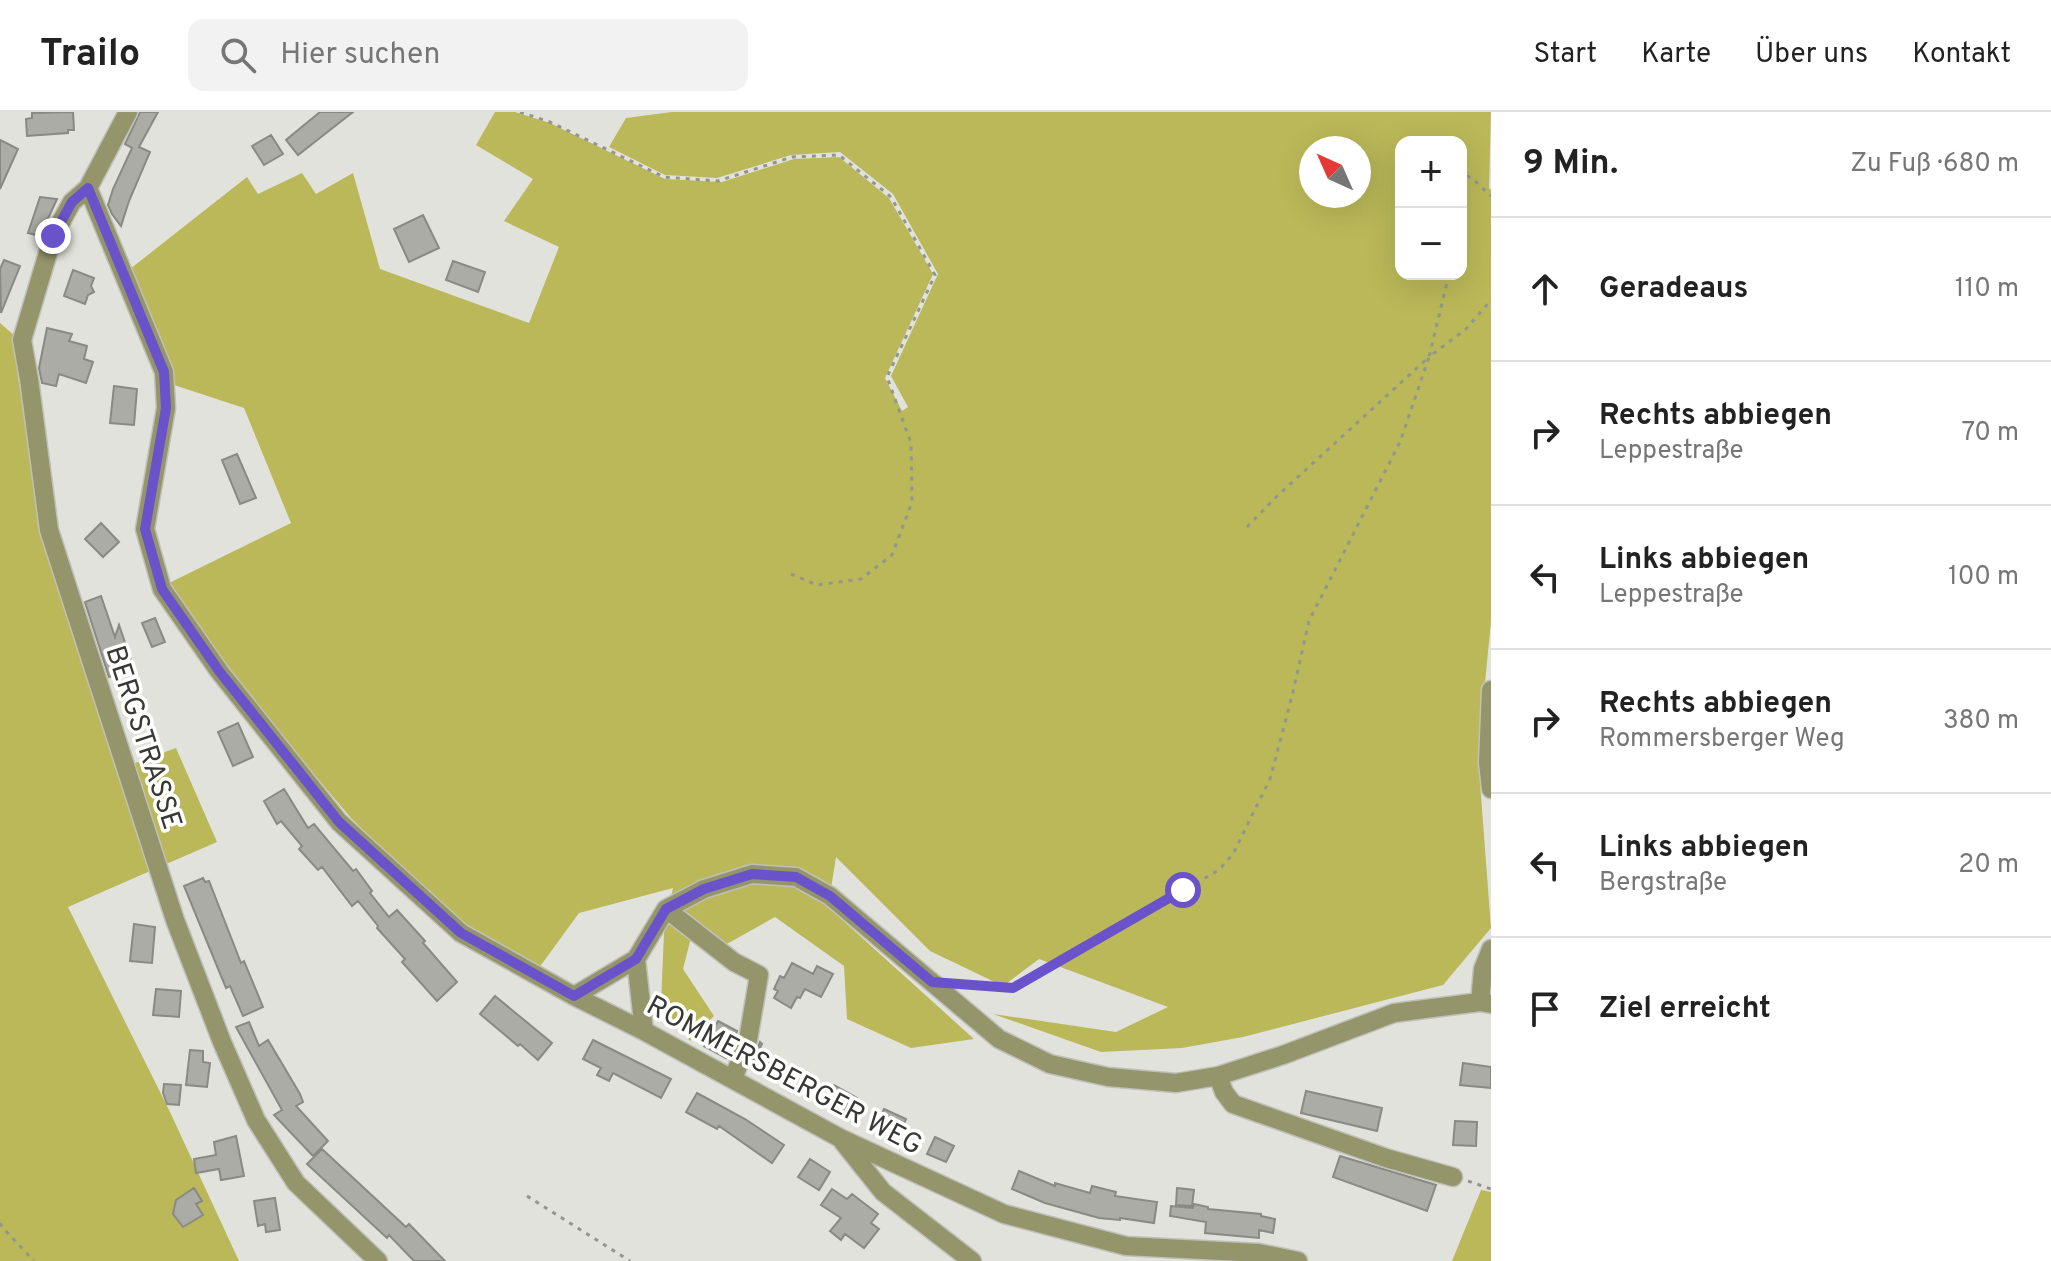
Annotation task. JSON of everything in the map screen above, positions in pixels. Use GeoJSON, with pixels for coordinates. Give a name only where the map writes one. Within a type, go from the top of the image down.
{"type":"FeatureCollection","features":[{"type":"Feature","properties":{"kind":"street","name":"BERGSTRASSE"},"geometry":{"type":"LineString","coordinates":[[128,112],[88,188],[72,202],[53,236],[22,340],[49,530],[175,920],[256,1120],[296,1183],[378,1261]]}},
{"type":"Feature","properties":{"kind":"street","name":"ROMMERSBERGER WEG"},"geometry":{"type":"LineString","coordinates":[[88,188],[164,372],[166,408],[145,529],[162,589],[219,671],[339,822],[461,933],[840,1138],[1004,1214],[1126,1246],[1259,1253],[1298,1261]]}},
{"type":"Feature","properties":{"kind":"street"},"geometry":{"type":"LineString","coordinates":[[1491,690],[1488,762],[1491,789]]}},
{"type":"Feature","properties":{"kind":"street"},"geometry":{"type":"LineString","coordinates":[[574,996],[636,959],[666,909],[704,889],[752,874],[796,877],[830,896],[999,1039],[1050,1064],[1108,1077],[1176,1083],[1218,1076],[1394,1013],[1485,1003],[1483,969],[1491,949]]}},
{"type":"Feature","properties":{"kind":"street"},"geometry":{"type":"LineString","coordinates":[[666,909],[734,962],[759,975],[748,1040],[733,1079]]}},
{"type":"Feature","properties":{"kind":"street"},"geometry":{"type":"LineString","coordinates":[[636,959],[644,1031]]}},
{"type":"Feature","properties":{"kind":"street"},"geometry":{"type":"LineString","coordinates":[[1218,1076],[1233,1104],[1386,1158],[1453,1177]]}},
{"type":"Feature","properties":{"kind":"street"},"geometry":{"type":"LineString","coordinates":[[840,1138],[883,1192],[972,1261]]}},
{"type":"Feature","properties":{"kind":"street"},"geometry":{"type":"LineString","coordinates":[[1126,1246],[1140,1261]]}},
{"type":"Feature","properties":{"kind":"path"},"geometry":{"type":"LineString","coordinates":[[520,112],[550,122],[664,177],[718,181],[792,157],[839,155],[891,197],[935,275],[887,377],[911,443],[912,502],[892,555],[861,579],[817,585],[786,572]]}},
{"type":"Feature","properties":{"kind":"path"},"geometry":{"type":"LineString","coordinates":[[1467,176],[1491,196]]}},
{"type":"Feature","properties":{"kind":"path"},"geometry":{"type":"LineString","coordinates":[[932,982],[1013,988],[1219,870],[1233,854],[1270,779],[1309,621],[1400,442],[1429,357],[1448,280]]}},
{"type":"Feature","properties":{"kind":"path"},"geometry":{"type":"LineString","coordinates":[[1247,527],[1429,357],[1466,329],[1491,300]]}},
{"type":"Feature","properties":{"kind":"path"},"geometry":{"type":"LineString","coordinates":[[1453,1177],[1491,1189]]}},
{"type":"Feature","properties":{"kind":"path"},"geometry":{"type":"LineString","coordinates":[[527,1196],[630,1261]]}},
{"type":"Feature","properties":{"kind":"path"},"geometry":{"type":"LineString","coordinates":[[0,1223],[34,1261]]}},
{"type":"Feature","properties":{"kind":"shaded area"},"geometry":{"type":"Polygon","coordinates":[[[495,112],[515,112],[550,123],[665,179],[722,182],[794,159],[839,157],[889,198],[933,274],[885,378],[902,411],[908,407],[891,376],[938,274],[893,194],[840,152],[791,155],[717,178],[665,175],[609,147],[626,118],[672,112],[1491,112],[1491,621],[1478,756],[1491,928],[1443,985],[1243,1037],[1182,1048],[1101,1052],[993,1014],[1116,1032],[1168,1007],[1039,959],[1003,986],[930,951],[836,857],[828,907],[974,1039],[911,1048],[847,1019],[844,966],[775,917],[725,945],[695,922],[683,969],[714,1016],[690,1041],[661,1004],[664,932],[673,888],[579,913],[536,972],[462,929],[351,818],[223,667],[165,585],[291,523],[244,408],[171,384],[130,269],[247,177],[258,194],[302,173],[316,194],[353,173],[380,269],[529,323],[559,247],[504,221],[533,179],[476,145],[495,112]]]}},
{"type":"Feature","properties":{"kind":"shaded area"},"geometry":{"type":"Polygon","coordinates":[[[0,323],[15,336],[18,377],[45,529],[157,868],[68,907],[170,1112],[239,1261],[0,1261],[0,323]]]}},
{"type":"Feature","properties":{"kind":"shaded area"},"geometry":{"type":"Polygon","coordinates":[[[176,748],[217,842],[164,865],[130,765],[176,748]]]}},
{"type":"Feature","properties":{"kind":"shaded area"},"geometry":{"type":"Polygon","coordinates":[[[1481,1190],[1491,1192],[1491,1261],[1452,1261],[1481,1190]]]}},
{"type":"Feature","properties":{"kind":"building"},"geometry":{"type":"Polygon","coordinates":[[[73,112],[74,130],[27,136],[26,119],[32,118],[32,113],[73,112]]]}},
{"type":"Feature","properties":{"kind":"building"},"geometry":{"type":"Polygon","coordinates":[[[140,112],[158,112],[139,147],[150,152],[121,226],[108,205],[132,148],[125,144],[140,112]]]}},
{"type":"Feature","properties":{"kind":"building"},"geometry":{"type":"Polygon","coordinates":[[[320,112],[353,112],[298,155],[286,140],[320,112]]]}},
{"type":"Feature","properties":{"kind":"building"},"geometry":{"type":"Polygon","coordinates":[[[271,135],[283,154],[264,165],[252,146],[271,135]]]}},
{"type":"Feature","properties":{"kind":"building"},"geometry":{"type":"Polygon","coordinates":[[[0,140],[18,149],[0,189],[0,140]]]}},
{"type":"Feature","properties":{"kind":"building"},"geometry":{"type":"Polygon","coordinates":[[[40,197],[57,199],[40,236],[28,233],[40,197]]]}},
{"type":"Feature","properties":{"kind":"building"},"geometry":{"type":"Polygon","coordinates":[[[423,215],[439,248],[409,262],[394,229],[423,215]]]}},
{"type":"Feature","properties":{"kind":"building"},"geometry":{"type":"Polygon","coordinates":[[[4,260],[20,266],[1,313],[0,269],[4,260]]]}},
{"type":"Feature","properties":{"kind":"building"},"geometry":{"type":"Polygon","coordinates":[[[453,261],[485,272],[478,292],[446,280],[453,261]]]}},
{"type":"Feature","properties":{"kind":"building"},"geometry":{"type":"Polygon","coordinates":[[[73,270],[94,278],[91,286],[94,292],[88,295],[85,304],[64,296],[73,270]]]}},
{"type":"Feature","properties":{"kind":"building"},"geometry":{"type":"Polygon","coordinates":[[[47,328],[72,334],[69,341],[87,346],[84,359],[93,362],[86,383],[59,374],[56,386],[42,383],[39,368],[47,328]]]}},
{"type":"Feature","properties":{"kind":"building"},"geometry":{"type":"Polygon","coordinates":[[[114,386],[137,389],[134,425],[110,423],[114,386]]]}},
{"type":"Feature","properties":{"kind":"building"},"geometry":{"type":"Polygon","coordinates":[[[237,454],[256,498],[240,504],[222,460],[237,454]]]}},
{"type":"Feature","properties":{"kind":"building"},"geometry":{"type":"Polygon","coordinates":[[[101,523],[119,542],[103,557],[85,539],[101,523]]]}},
{"type":"Feature","properties":{"kind":"building"},"geometry":{"type":"Polygon","coordinates":[[[101,596],[115,637],[119,625],[134,669],[109,677],[85,602],[101,596]]]}},
{"type":"Feature","properties":{"kind":"building"},"geometry":{"type":"Polygon","coordinates":[[[155,618],[165,642],[152,647],[142,623],[155,618]]]}},
{"type":"Feature","properties":{"kind":"building"},"geometry":{"type":"Polygon","coordinates":[[[238,723],[253,757],[233,766],[218,732],[238,723]]]}},
{"type":"Feature","properties":{"kind":"building"},"geometry":{"type":"Polygon","coordinates":[[[284,789],[308,828],[314,824],[353,871],[356,869],[389,917],[397,910],[457,982],[437,1001],[402,962],[405,959],[358,901],[352,906],[322,867],[318,870],[299,849],[302,846],[281,821],[277,824],[264,801],[284,789]]]}},
{"type":"Feature","properties":{"kind":"building"},"geometry":{"type":"Polygon","coordinates":[[[203,878],[205,882],[209,881],[241,963],[244,961],[263,1007],[243,1016],[230,986],[226,988],[184,886],[203,878]]]}},
{"type":"Feature","properties":{"kind":"building"},"geometry":{"type":"Polygon","coordinates":[[[134,924],[155,927],[152,963],[130,961],[134,924]]]}},
{"type":"Feature","properties":{"kind":"building"},"geometry":{"type":"Polygon","coordinates":[[[792,963],[813,974],[817,966],[833,974],[821,997],[805,989],[791,1008],[774,998],[778,991],[774,989],[780,976],[784,978],[792,963]]]}},
{"type":"Feature","properties":{"kind":"building"},"geometry":{"type":"Polygon","coordinates":[[[156,989],[181,991],[179,1017],[153,1015],[156,989]]]}},
{"type":"Feature","properties":{"kind":"building"},"geometry":{"type":"Polygon","coordinates":[[[495,996],[552,1043],[538,1060],[480,1014],[495,996]]]}},
{"type":"Feature","properties":{"kind":"building"},"geometry":{"type":"Polygon","coordinates":[[[718,1021],[737,1031],[726,1058],[704,1046],[718,1021]]]}},
{"type":"Feature","properties":{"kind":"building"},"geometry":{"type":"Polygon","coordinates":[[[249,1022],[259,1046],[268,1040],[300,1094],[303,1102],[296,1106],[328,1141],[313,1156],[274,1115],[282,1110],[236,1027],[249,1022]]]}},
{"type":"Feature","properties":{"kind":"building"},"geometry":{"type":"Polygon","coordinates":[[[593,1040],[671,1079],[661,1098],[613,1073],[609,1081],[597,1075],[601,1068],[583,1059],[593,1040]]]}},
{"type":"Feature","properties":{"kind":"building"},"geometry":{"type":"Polygon","coordinates":[[[760,1042],[759,1050],[792,1067],[784,1082],[751,1065],[760,1042]]]}},
{"type":"Feature","properties":{"kind":"building"},"geometry":{"type":"Polygon","coordinates":[[[190,1050],[203,1051],[203,1062],[210,1063],[207,1087],[186,1085],[190,1050]]]}},
{"type":"Feature","properties":{"kind":"building"},"geometry":{"type":"Polygon","coordinates":[[[1463,1063],[1491,1067],[1491,1088],[1460,1085],[1463,1063]]]}},
{"type":"Feature","properties":{"kind":"building"},"geometry":{"type":"Polygon","coordinates":[[[164,1084],[181,1085],[179,1105],[167,1104],[164,1084]]]}},
{"type":"Feature","properties":{"kind":"building"},"geometry":{"type":"Polygon","coordinates":[[[834,1085],[857,1098],[847,1117],[823,1104],[834,1085]]]}},
{"type":"Feature","properties":{"kind":"building"},"geometry":{"type":"Polygon","coordinates":[[[1306,1091],[1382,1108],[1377,1131],[1301,1113],[1306,1091]]]}},
{"type":"Feature","properties":{"kind":"building"},"geometry":{"type":"Polygon","coordinates":[[[697,1093],[784,1145],[772,1163],[719,1126],[717,1129],[686,1112],[697,1093]]]}},
{"type":"Feature","properties":{"kind":"building"},"geometry":{"type":"Polygon","coordinates":[[[884,1109],[906,1119],[898,1138],[876,1128],[884,1109]]]}},
{"type":"Feature","properties":{"kind":"building"},"geometry":{"type":"Polygon","coordinates":[[[1455,1121],[1477,1122],[1476,1146],[1453,1145],[1455,1121]]]}},
{"type":"Feature","properties":{"kind":"building"},"geometry":{"type":"Polygon","coordinates":[[[236,1136],[244,1176],[221,1180],[219,1169],[196,1173],[194,1159],[216,1155],[214,1142],[236,1136]]]}},
{"type":"Feature","properties":{"kind":"building"},"geometry":{"type":"Polygon","coordinates":[[[935,1137],[954,1146],[946,1162],[927,1154],[935,1137]]]}},
{"type":"Feature","properties":{"kind":"building"},"geometry":{"type":"Polygon","coordinates":[[[322,1149],[406,1227],[409,1224],[445,1261],[414,1261],[389,1235],[387,1238],[307,1164],[322,1149]]]}},
{"type":"Feature","properties":{"kind":"building"},"geometry":{"type":"Polygon","coordinates":[[[1340,1156],[1436,1185],[1427,1211],[1333,1177],[1340,1156]]]}},
{"type":"Feature","properties":{"kind":"building"},"geometry":{"type":"Polygon","coordinates":[[[810,1159],[830,1172],[819,1190],[798,1177],[810,1159]]]}},
{"type":"Feature","properties":{"kind":"building"},"geometry":{"type":"Polygon","coordinates":[[[1019,1171],[1055,1186],[1055,1183],[1090,1193],[1092,1186],[1116,1192],[1115,1196],[1157,1202],[1154,1223],[1099,1218],[1045,1203],[1012,1189],[1019,1171]]]}},
{"type":"Feature","properties":{"kind":"building"},"geometry":{"type":"Polygon","coordinates":[[[194,1188],[202,1201],[196,1204],[203,1215],[183,1227],[173,1214],[176,1200],[194,1188]]]}},
{"type":"Feature","properties":{"kind":"building"},"geometry":{"type":"Polygon","coordinates":[[[1177,1188],[1194,1190],[1192,1206],[1176,1205],[1177,1188]]]}},
{"type":"Feature","properties":{"kind":"building"},"geometry":{"type":"Polygon","coordinates":[[[832,1189],[847,1199],[852,1194],[878,1214],[871,1223],[879,1229],[864,1248],[845,1234],[841,1240],[830,1231],[841,1218],[821,1205],[832,1189]]]}},
{"type":"Feature","properties":{"kind":"building"},"geometry":{"type":"Polygon","coordinates":[[[275,1198],[280,1230],[266,1232],[265,1224],[258,1226],[254,1201],[275,1198]]]}},
{"type":"Feature","properties":{"kind":"building"},"geometry":{"type":"Polygon","coordinates":[[[1194,1204],[1275,1219],[1273,1233],[1259,1230],[1259,1238],[1205,1233],[1206,1222],[1170,1216],[1171,1206],[1193,1208],[1194,1204]]]}},
{"type":"Feature","properties":{"kind":"route"},"geometry":{"type":"LineString","coordinates":[[53,236],[72,202],[88,188],[164,372],[166,408],[145,529],[162,589],[219,671],[339,822],[461,933],[574,996],[636,959],[666,909],[704,889],[752,874],[796,877],[830,896],[932,982],[1013,988],[1183,890]]}}]}
